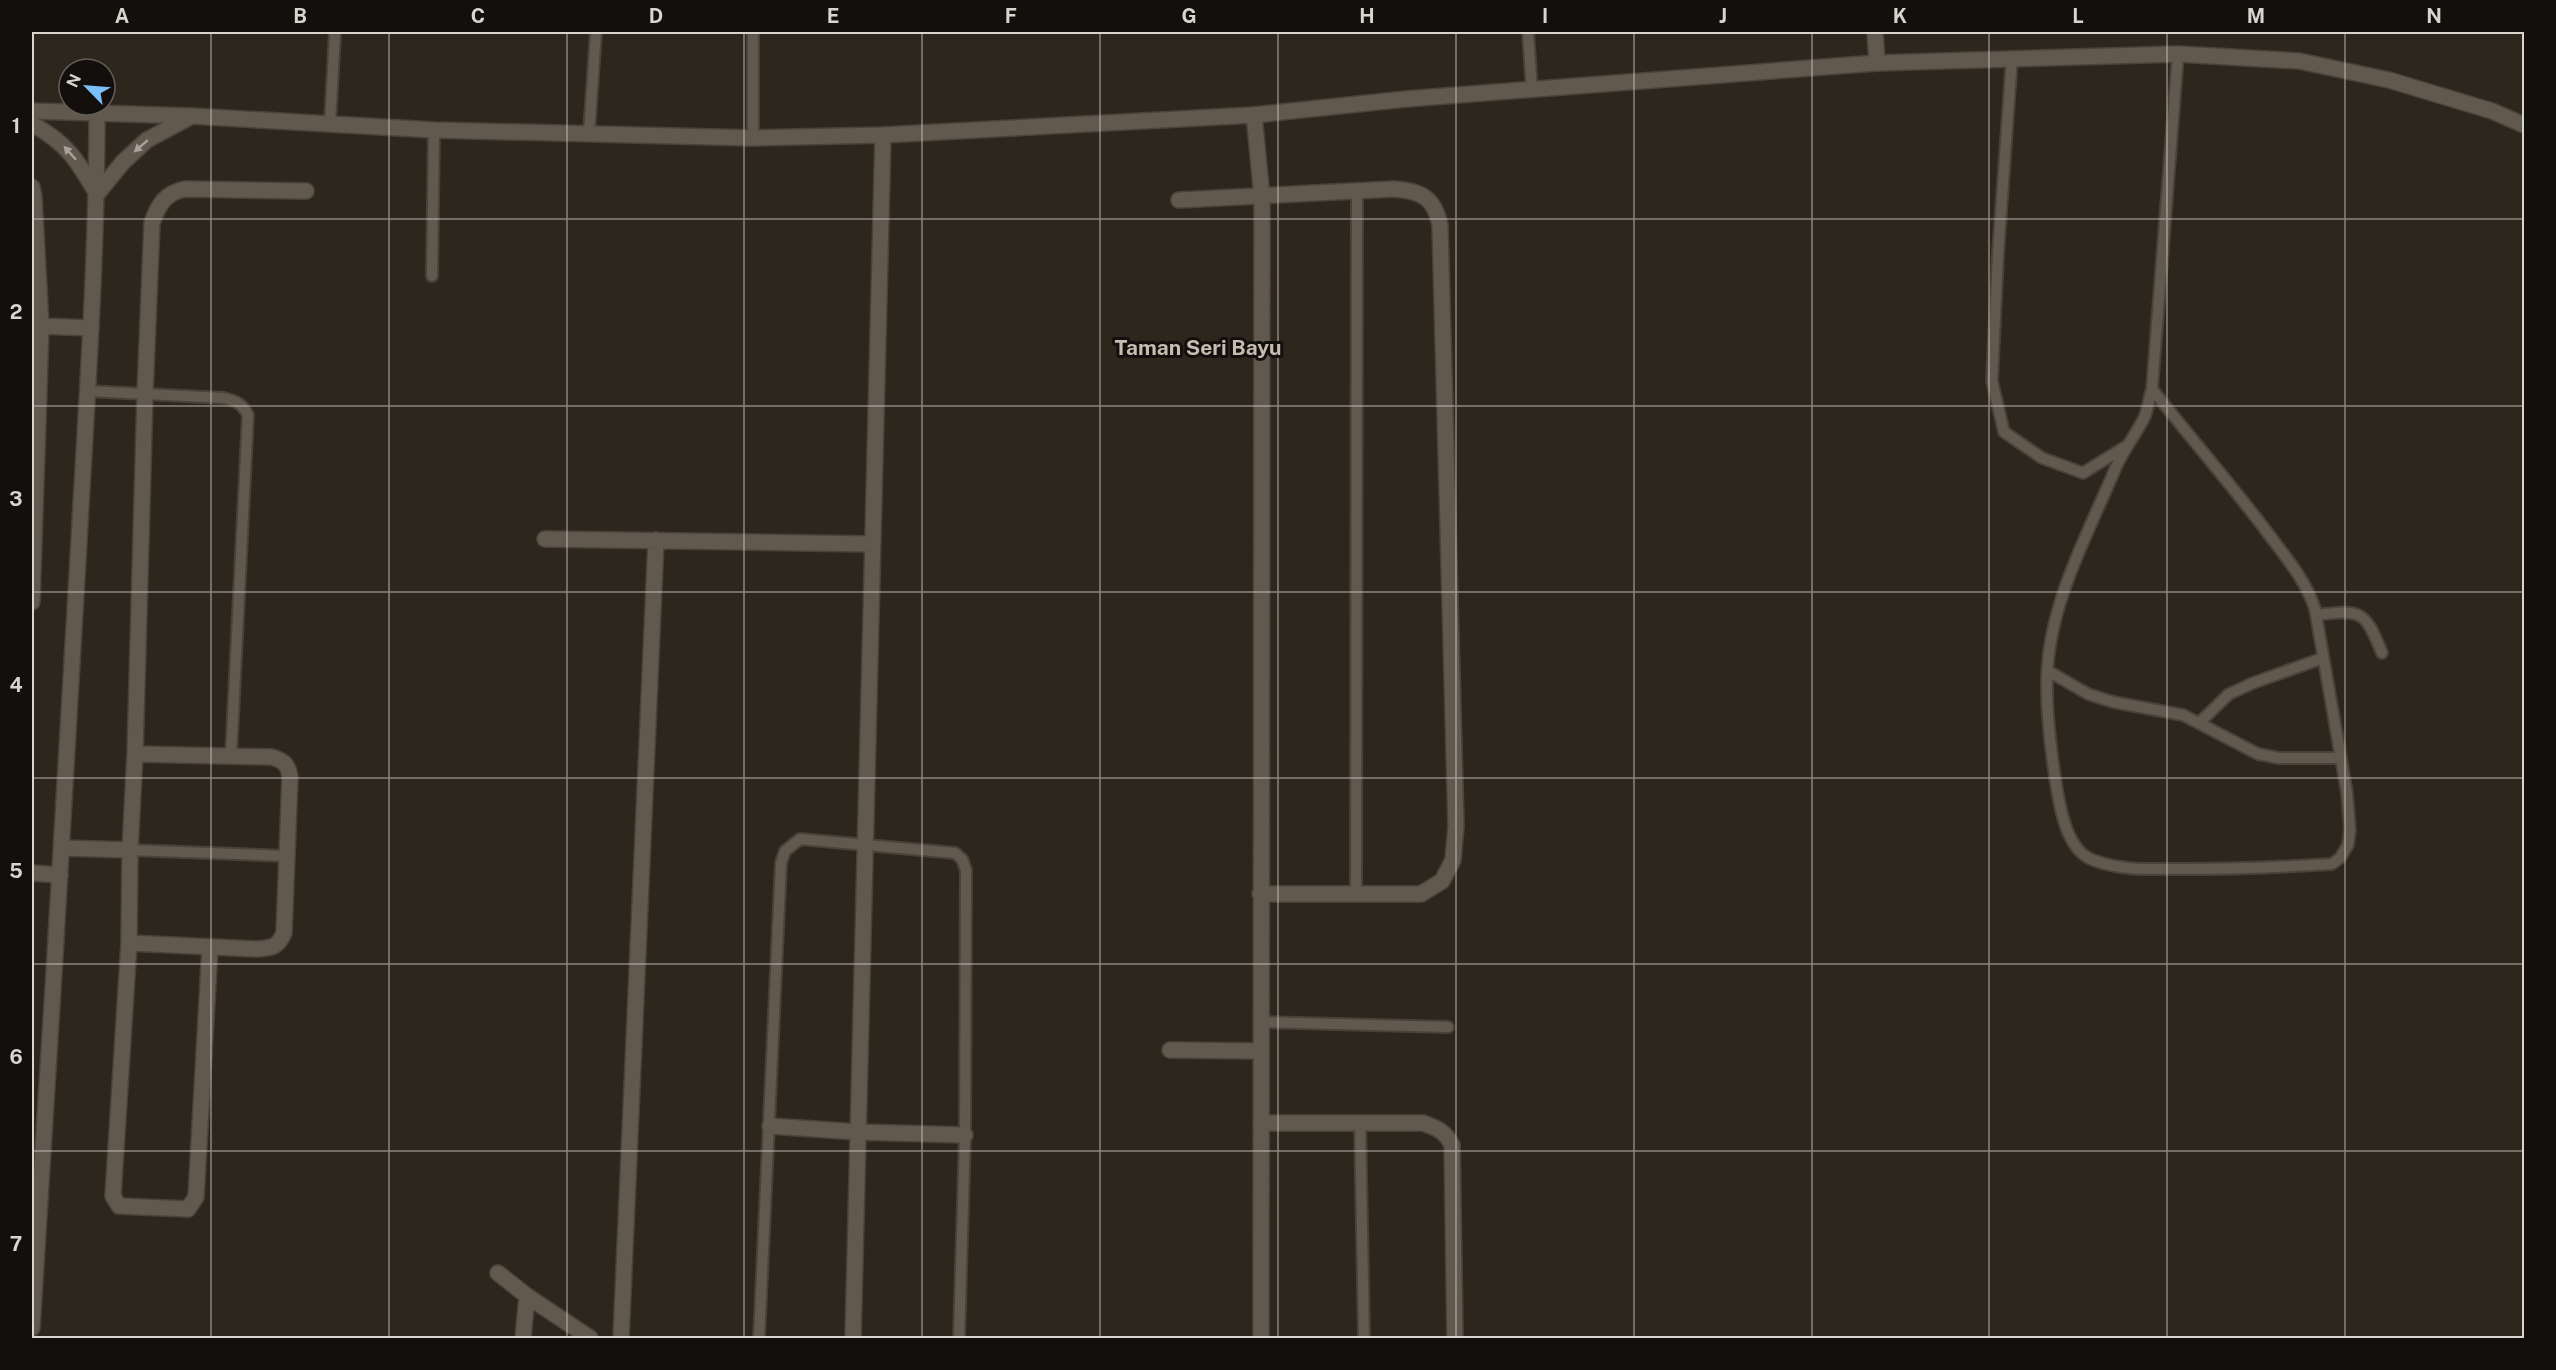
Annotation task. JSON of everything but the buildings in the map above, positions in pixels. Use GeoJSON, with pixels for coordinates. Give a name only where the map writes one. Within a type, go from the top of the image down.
{"type":"FeatureCollection","features":[{"type":"Feature","properties":{"kind":"street"},"geometry":{"type":"LineString","coordinates":[[1875,32],[1876,63]]}},
{"type":"Feature","properties":{"kind":"street"},"geometry":{"type":"LineString","coordinates":[[117,113],[434,130],[753,138],[883,135],[1254,115],[1406,99],[1532,92],[1658,79],[1876,63],[2012,57],[2178,54],[2299,62],[2389,80],[2492,111],[2524,125]]}},
{"type":"Feature","properties":{"kind":"street"},"geometry":{"type":"LineString","coordinates":[[32,111],[57,111]]}},
{"type":"Feature","properties":{"kind":"street"},"geometry":{"type":"LineString","coordinates":[[1254,115],[1262,197],[1259,1051],[1261,1338]]}},
{"type":"Feature","properties":{"kind":"street"},"geometry":{"type":"LineString","coordinates":[[97,194],[123,162],[147,140],[191,116]]}},
{"type":"Feature","properties":{"kind":"street"},"geometry":{"type":"LineString","coordinates":[[32,1328],[33,1269],[62,848],[91,328],[97,194],[97,117]]}},
{"type":"Feature","properties":{"kind":"street"},"geometry":{"type":"LineString","coordinates":[[32,124],[54,136],[76,158],[97,194]]}},
{"type":"Feature","properties":{"kind":"street"},"geometry":{"type":"LineString","coordinates":[[853,1338],[883,135]]}},
{"type":"Feature","properties":{"kind":"street"},"geometry":{"type":"LineString","coordinates":[[32,187],[41,326],[35,397],[32,602]]}},
{"type":"Feature","properties":{"kind":"street"},"geometry":{"type":"LineString","coordinates":[[210,947],[196,1197],[188,1209],[118,1206],[113,1196],[129,943],[130,850],[152,223],[156,210],[164,198],[185,189],[306,191]]}},
{"type":"Feature","properties":{"kind":"street"},"geometry":{"type":"LineString","coordinates":[[1179,200],[1410,190],[1426,197],[1437,210],[1440,225],[1455,826],[1453,860],[1442,881],[1421,894],[1260,894]]}},
{"type":"Feature","properties":{"kind":"street"},"geometry":{"type":"LineString","coordinates":[[41,326],[91,328]]}},
{"type":"Feature","properties":{"kind":"street"},"geometry":{"type":"LineString","coordinates":[[545,539],[873,544]]}},
{"type":"Feature","properties":{"kind":"street"},"geometry":{"type":"LineString","coordinates":[[621,1338],[656,540]]}},
{"type":"Feature","properties":{"kind":"street"},"geometry":{"type":"LineString","coordinates":[[129,943],[257,949],[271,948],[279,944],[284,933],[288,767],[283,760],[272,757],[135,754]]}},
{"type":"Feature","properties":{"kind":"street"},"geometry":{"type":"LineString","coordinates":[[62,848],[130,850]]}},
{"type":"Feature","properties":{"kind":"street"},"geometry":{"type":"LineString","coordinates":[[32,873],[60,875]]}},
{"type":"Feature","properties":{"kind":"street"},"geometry":{"type":"LineString","coordinates":[[1170,1050],[1259,1051]]}},
{"type":"Feature","properties":{"kind":"street"},"geometry":{"type":"LineString","coordinates":[[1261,1123],[1360,1121],[1423,1123],[1437,1127],[1447,1134],[1452,1145],[1455,1338]]}},
{"type":"Feature","properties":{"kind":"street"},"geometry":{"type":"LineString","coordinates":[[770,1126],[858,1132],[965,1135]]}},
{"type":"Feature","properties":{"kind":"street"},"geometry":{"type":"LineString","coordinates":[[498,1273],[527,1296],[590,1338]]}},
{"type":"Feature","properties":{"kind":"street"},"geometry":{"type":"LineString","coordinates":[[523,1338],[527,1296]]}},
{"type":"Feature","properties":{"kind":"lane"},"geometry":{"type":"LineString","coordinates":[[330,124],[335,32]]}},
{"type":"Feature","properties":{"kind":"lane"},"geometry":{"type":"LineString","coordinates":[[589,133],[596,32]]}},
{"type":"Feature","properties":{"kind":"lane"},"geometry":{"type":"LineString","coordinates":[[753,32],[753,138]]}},
{"type":"Feature","properties":{"kind":"lane"},"geometry":{"type":"LineString","coordinates":[[1528,32],[1532,92]]}},
{"type":"Feature","properties":{"kind":"lane"},"geometry":{"type":"LineString","coordinates":[[2152,389],[2299,574],[2309,591],[2316,615],[2341,758],[2350,830],[2348,845],[2340,858],[2332,864],[2224,869],[2138,869],[2090,859],[2076,848],[2069,836],[2058,795],[2049,742],[2048,671],[2054,626],[2067,580],[2125,447],[2145,416],[2152,389],[2178,54]]}},
{"type":"Feature","properties":{"kind":"lane"},"geometry":{"type":"LineString","coordinates":[[2012,57],[1998,254],[1992,381],[2004,432],[2042,458],[2084,473],[2125,447]]}},
{"type":"Feature","properties":{"kind":"lane"},"geometry":{"type":"LineString","coordinates":[[432,276],[434,130]]}},
{"type":"Feature","properties":{"kind":"lane"},"geometry":{"type":"LineString","coordinates":[[1356,895],[1357,191]]}},
{"type":"Feature","properties":{"kind":"lane"},"geometry":{"type":"LineString","coordinates":[[87,391],[236,400],[248,415],[231,756]]}},
{"type":"Feature","properties":{"kind":"lane"},"geometry":{"type":"LineString","coordinates":[[2316,615],[2345,611],[2362,617],[2370,624],[2382,653]]}},
{"type":"Feature","properties":{"kind":"lane"},"geometry":{"type":"LineString","coordinates":[[2200,722],[2229,694],[2323,658]]}},
{"type":"Feature","properties":{"kind":"lane"},"geometry":{"type":"LineString","coordinates":[[2048,671],[2088,694],[2134,707],[2183,715],[2258,754],[2279,758],[2341,758]]}},
{"type":"Feature","properties":{"kind":"lane"},"geometry":{"type":"LineString","coordinates":[[759,1338],[781,863],[785,851],[800,839],[955,853],[962,859],[966,870],[965,1135],[959,1338]]}},
{"type":"Feature","properties":{"kind":"lane"},"geometry":{"type":"LineString","coordinates":[[130,850],[286,856]]}},
{"type":"Feature","properties":{"kind":"lane"},"geometry":{"type":"LineString","coordinates":[[1260,1022],[1448,1027]]}},
{"type":"Feature","properties":{"kind":"lane"},"geometry":{"type":"LineString","coordinates":[[1360,1121],[1364,1338]]}},
{"type":"Feature","properties":{"kind":"district","name":"Taman Seri Bayu"},"geometry":{"type":"Point","coordinates":[1198,347]}}]}
